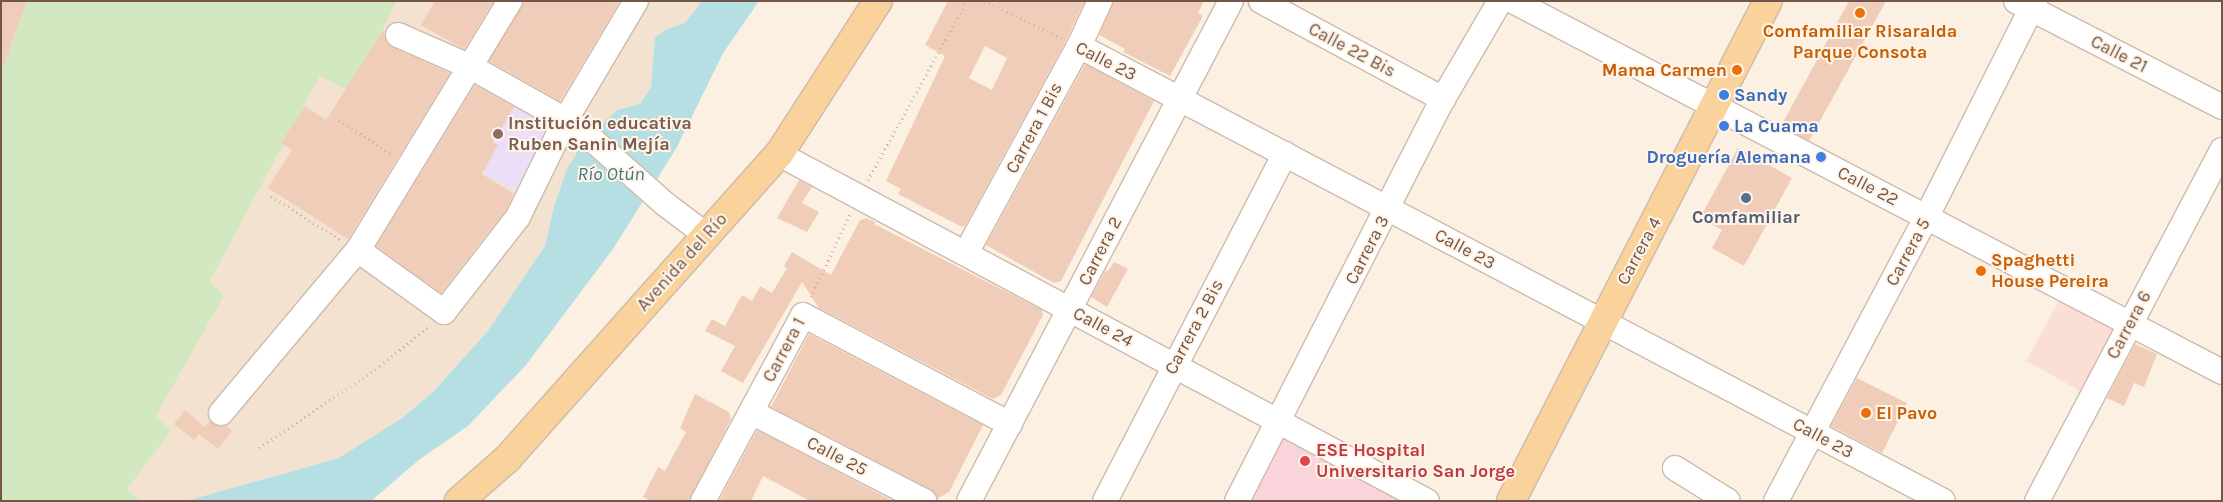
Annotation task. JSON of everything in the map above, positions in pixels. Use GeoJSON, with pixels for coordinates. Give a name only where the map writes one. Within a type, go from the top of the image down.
{"type":"FeatureCollection","features":[{"type":"Feature","properties":{"kind":"main road","name":"Avenida del Río"},"geometry":{"type":"LineString","coordinates":[[459,501],[507,459],[779,154],[878,1]]}},
{"type":"Feature","properties":{"kind":"main road","name":"Carrera 4"},"geometry":{"type":"LineString","coordinates":[[1511,501],[1768,1]]}},
{"type":"Feature","properties":{"kind":"street"},"geometry":{"type":"LineString","coordinates":[[221,413],[358,250],[408,165],[510,1]]}},
{"type":"Feature","properties":{"kind":"street"},"geometry":{"type":"LineString","coordinates":[[358,250],[444,312],[518,217],[572,123],[636,1]]}},
{"type":"Feature","properties":{"kind":"street","name":"Carrera 1 Bis"},"geometry":{"type":"LineString","coordinates":[[966,254],[1079,46],[1100,1]]}},
{"type":"Feature","properties":{"kind":"street","name":"Carrera 2"},"geometry":{"type":"LineString","coordinates":[[969,501],[1232,1]]}},
{"type":"Feature","properties":{"kind":"street","name":"Calle 22 Bis"},"geometry":{"type":"LineString","coordinates":[[1261,1],[1443,99]]}},
{"type":"Feature","properties":{"kind":"street","name":"Carrera 3"},"geometry":{"type":"LineString","coordinates":[[1237,501],[1443,99],[1500,1]]}},
{"type":"Feature","properties":{"kind":"street","name":"Calle 22"},"geometry":{"type":"LineString","coordinates":[[1513,1],[2222,372]]}},
{"type":"Feature","properties":{"kind":"street","name":"Calle 21"},"geometry":{"type":"LineString","coordinates":[[2027,4],[2222,107]]}},
{"type":"Feature","properties":{"kind":"street","name":"Carrera 5"},"geometry":{"type":"LineString","coordinates":[[1776,501],[1927,216],[2027,4]]}},
{"type":"Feature","properties":{"kind":"street"},"geometry":{"type":"LineString","coordinates":[[398,35],[470,67],[572,123],[665,204],[706,235]]}},
{"type":"Feature","properties":{"kind":"street","name":"Calle 23"},"geometry":{"type":"LineString","coordinates":[[1079,46],[1944,501]]}},
{"type":"Feature","properties":{"kind":"street","name":"Carrera 6"},"geometry":{"type":"LineString","coordinates":[[2037,501],[2222,150]]}},
{"type":"Feature","properties":{"kind":"street","name":"Calle 24"},"geometry":{"type":"LineString","coordinates":[[779,154],[1279,420],[1427,501]]}},
{"type":"Feature","properties":{"kind":"street","name":"Carrera 2 Bis"},"geometry":{"type":"LineString","coordinates":[[1105,501],[1284,154]]}},
{"type":"Feature","properties":{"kind":"street"},"geometry":{"type":"LineString","coordinates":[[803,315],[1010,424]]}},
{"type":"Feature","properties":{"kind":"street","name":"Carrera 1"},"geometry":{"type":"LineString","coordinates":[[704,501],[803,315]]}},
{"type":"Feature","properties":{"kind":"street","name":"Calle 25"},"geometry":{"type":"LineString","coordinates":[[751,412],[924,501]]}},
{"type":"Feature","properties":{"kind":"street"},"geometry":{"type":"LineString","coordinates":[[1675,468],[1728,501]]}},
{"type":"Feature","properties":{"kind":"path","name":"Carrera 1"},"geometry":{"type":"LineString","coordinates":[[803,315],[858,197],[967,1]]}},
{"type":"Feature","properties":{"kind":"path","name":"Calle 23"},"geometry":{"type":"LineString","coordinates":[[984,1],[1079,46]]}},
{"type":"Feature","properties":{"kind":"path"},"geometry":{"type":"LineString","coordinates":[[339,120],[408,165]]}},
{"type":"Feature","properties":{"kind":"path"},"geometry":{"type":"LineString","coordinates":[[271,196],[358,250]]}},
{"type":"Feature","properties":{"kind":"path"},"geometry":{"type":"LineString","coordinates":[[259,448],[380,366],[444,312]]}},
{"type":"Feature","properties":{"kind":"shaded area"},"geometry":{"type":"Polygon","coordinates":[[[397,1],[702,1],[685,23],[667,29],[655,37],[651,87],[640,104],[617,110],[567,169],[554,206],[545,246],[487,332],[432,393],[402,418],[339,458],[186,501],[141,501],[126,489],[171,431],[156,416],[224,296],[210,281],[320,76],[352,91],[397,1]]]}},
{"type":"Feature","properties":{"kind":"shaded area","name":"Institución educativa Ruben Sanin Mejía"},"geometry":{"type":"Polygon","coordinates":[[[474,74],[562,125],[521,195],[434,143],[474,74]]]}},
{"type":"Feature","properties":{"kind":"shaded area"},"geometry":{"type":"Polygon","coordinates":[[[2065,290],[2130,324],[2091,397],[2026,361],[2065,290]]]}},
{"type":"Feature","properties":{"kind":"shaded area","name":"ESE Hospital Universitario San Jorge"},"geometry":{"type":"Polygon","coordinates":[[[1279,420],[1427,501],[1237,501],[1279,420]]]}},
{"type":"Feature","properties":{"kind":"green space"},"geometry":{"type":"Polygon","coordinates":[[[27,1],[397,1],[352,92],[320,76],[210,281],[224,296],[156,416],[171,431],[127,489],[141,501],[1,501],[1,73],[27,1]]]}},
{"type":"Feature","properties":{"kind":"water","name":"Río Otún"},"geometry":{"type":"Polygon","coordinates":[[[702,1],[759,1],[723,53],[677,147],[613,249],[526,365],[468,426],[420,459],[371,501],[186,501],[339,458],[402,418],[432,393],[487,332],[545,246],[554,206],[567,169],[583,143],[617,110],[640,104],[651,87],[655,37],[667,29],[685,23],[702,1]]]}},
{"type":"Feature","properties":{"kind":"building"},"geometry":{"type":"Polygon","coordinates":[[[1,1],[27,1],[3,68],[1,67],[1,1]]]}},
{"type":"Feature","properties":{"kind":"building"},"geometry":{"type":"Polygon","coordinates":[[[435,1],[494,1],[464,49],[421,25],[435,1]]]}},
{"type":"Feature","properties":{"kind":"building"},"geometry":{"type":"Polygon","coordinates":[[[524,1],[620,1],[560,101],[489,61],[524,1]]]}},
{"type":"Feature","properties":{"kind":"building"},"geometry":{"type":"Polygon","coordinates":[[[948,1],[1085,1],[1061,50],[965,226],[962,227],[898,194],[901,189],[886,181],[945,56],[925,45],[948,1]],[[985,46],[969,78],[992,90],[1007,58],[985,46]]]}},
{"type":"Feature","properties":{"kind":"building"},"geometry":{"type":"Polygon","coordinates":[[[1114,1],[1204,1],[1198,13],[1203,16],[1170,76],[1123,52],[1125,49],[1099,35],[1114,1]]]}},
{"type":"Feature","properties":{"kind":"building"},"geometry":{"type":"Polygon","coordinates":[[[1849,1],[1886,1],[1809,141],[1781,126],[1849,1]]]}},
{"type":"Feature","properties":{"kind":"building"},"geometry":{"type":"Polygon","coordinates":[[[383,30],[387,43],[392,47],[450,73],[348,239],[268,188],[292,150],[281,143],[305,106],[326,120],[383,30]]]}},
{"type":"Feature","properties":{"kind":"building"},"geometry":{"type":"Polygon","coordinates":[[[1085,64],[1154,101],[1061,281],[1054,283],[986,245],[1085,64]]]}},
{"type":"Feature","properties":{"kind":"building"},"geometry":{"type":"Polygon","coordinates":[[[475,85],[514,107],[493,142],[498,145],[482,174],[514,194],[506,210],[441,293],[376,246],[475,85]]]}},
{"type":"Feature","properties":{"kind":"building","name":"Comfamiliar"},"geometry":{"type":"Polygon","coordinates":[[[1738,148],[1792,178],[1744,266],[1712,248],[1722,230],[1700,218],[1738,148]]]}},
{"type":"Feature","properties":{"kind":"building"},"geometry":{"type":"Polygon","coordinates":[[[799,180],[812,187],[802,203],[819,212],[807,232],[777,218],[799,180]]]}},
{"type":"Feature","properties":{"kind":"building"},"geometry":{"type":"Polygon","coordinates":[[[866,218],[875,222],[874,224],[1042,310],[1043,315],[1001,395],[993,399],[819,308],[802,282],[743,383],[721,371],[735,346],[705,331],[712,319],[725,326],[742,295],[752,301],[760,286],[772,293],[787,268],[784,266],[792,252],[831,275],[860,220],[866,218]]]}},
{"type":"Feature","properties":{"kind":"building"},"geometry":{"type":"Polygon","coordinates":[[[1114,262],[1128,269],[1107,307],[1091,297],[1106,270],[1108,271],[1114,262]]]}},
{"type":"Feature","properties":{"kind":"building"},"geometry":{"type":"Polygon","coordinates":[[[809,334],[983,425],[949,492],[937,499],[930,489],[771,407],[809,334]]]}},
{"type":"Feature","properties":{"kind":"building"},"geometry":{"type":"Polygon","coordinates":[[[2135,344],[2157,354],[2144,387],[2134,383],[2124,406],[2107,398],[2135,344]]]}},
{"type":"Feature","properties":{"kind":"building","name":"El Pavo"},"geometry":{"type":"Polygon","coordinates":[[[1857,378],[1907,403],[1882,453],[1831,426],[1857,378]]]}},
{"type":"Feature","properties":{"kind":"building"},"geometry":{"type":"Polygon","coordinates":[[[695,394],[729,412],[731,419],[689,501],[651,501],[643,497],[658,467],[665,471],[686,432],[680,428],[695,394]]]}},
{"type":"Feature","properties":{"kind":"building"},"geometry":{"type":"Polygon","coordinates":[[[185,410],[205,427],[210,421],[218,426],[226,426],[232,431],[218,449],[199,434],[194,440],[174,424],[185,410]]]}},
{"type":"Feature","properties":{"kind":"building"},"geometry":{"type":"Polygon","coordinates":[[[757,430],[893,501],[810,501],[763,476],[751,501],[719,501],[757,430]]]}},
{"type":"Feature","properties":{"kind":"place","name":"Comfamiliar Risaralda Parque Consota"},"geometry":{"type":"Point","coordinates":[1860,13]}},
{"type":"Feature","properties":{"kind":"place","name":"Mama Carmen"},"geometry":{"type":"Point","coordinates":[1737,70]}},
{"type":"Feature","properties":{"kind":"place","name":"Sandy"},"geometry":{"type":"Point","coordinates":[1724,95]}},
{"type":"Feature","properties":{"kind":"place","name":"La Cuama"},"geometry":{"type":"Point","coordinates":[1724,126]}},
{"type":"Feature","properties":{"kind":"place","name":"Institución educativa Ruben Sanin Mejía"},"geometry":{"type":"Point","coordinates":[498,134]}},
{"type":"Feature","properties":{"kind":"place","name":"Droguería Alemana"},"geometry":{"type":"Point","coordinates":[1821,157]}},
{"type":"Feature","properties":{"kind":"place","name":"Comfamiliar"},"geometry":{"type":"Point","coordinates":[1746,198]}},
{"type":"Feature","properties":{"kind":"place","name":"Spaghetti House Pereira"},"geometry":{"type":"Point","coordinates":[1981,271]}},
{"type":"Feature","properties":{"kind":"place","name":"El Pavo"},"geometry":{"type":"Point","coordinates":[1866,413]}},
{"type":"Feature","properties":{"kind":"place","name":"ESE Hospital Universitario San Jorge"},"geometry":{"type":"Point","coordinates":[1305,461]}}]}
